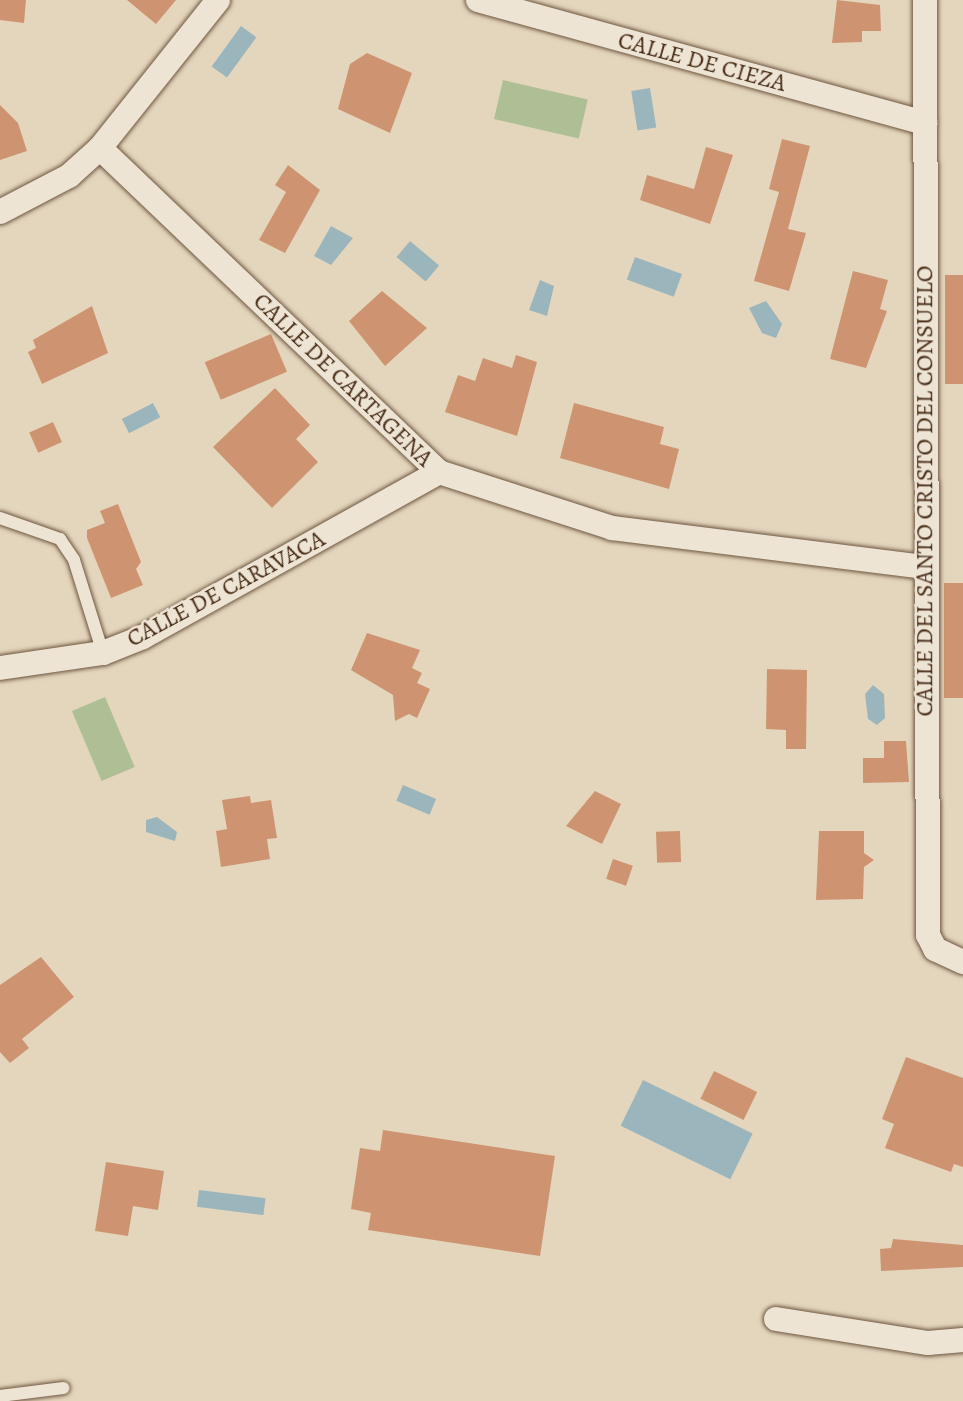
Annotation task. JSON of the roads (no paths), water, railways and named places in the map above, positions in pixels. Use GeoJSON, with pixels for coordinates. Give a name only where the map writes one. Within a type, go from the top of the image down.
{"type":"FeatureCollection","features":[{"type":"Feature","properties":{"kind":"street"},"geometry":{"type":"LineString","coordinates":[[0,212],[69,176],[100,148],[218,0]]}},
{"type":"Feature","properties":{"kind":"street","name":"CALLE DE CIEZA"},"geometry":{"type":"LineString","coordinates":[[478,0],[925,123]]}},
{"type":"Feature","properties":{"kind":"street","name":"CALLE DEL SANTO CRISTO DEL CONSUELO"},"geometry":{"type":"LineString","coordinates":[[925,0],[924,567],[928,935],[935,949],[963,962]]}},
{"type":"Feature","properties":{"kind":"street","name":"CALLE DE CARTAGENA"},"geometry":{"type":"LineString","coordinates":[[100,148],[439,472],[612,528],[924,567]]}},
{"type":"Feature","properties":{"kind":"street","name":"CALLE DE CARAVACA"},"geometry":{"type":"LineString","coordinates":[[3,674],[103,653],[439,472]]}},
{"type":"Feature","properties":{"kind":"street"},"geometry":{"type":"LineString","coordinates":[[776,1319],[928,1343],[963,1340]]}},
{"type":"Feature","properties":{"kind":"lane"},"geometry":{"type":"LineString","coordinates":[[0,518],[60,539],[74,560],[103,653]]}},
{"type":"Feature","properties":{"kind":"lane"},"geometry":{"type":"LineString","coordinates":[[0,1396],[63,1388]]}},
{"type":"Feature","properties":{"kind":"water"},"geometry":{"type":"Polygon","coordinates":[[[241,26],[256,37],[227,78],[212,66],[241,26]]]}},
{"type":"Feature","properties":{"kind":"water"},"geometry":{"type":"Polygon","coordinates":[[[650,88],[656,128],[637,130],[631,91],[650,88]]]}},
{"type":"Feature","properties":{"kind":"water"},"geometry":{"type":"Polygon","coordinates":[[[331,226],[353,238],[331,265],[314,256],[331,226]]]}},
{"type":"Feature","properties":{"kind":"water"},"geometry":{"type":"Polygon","coordinates":[[[410,241],[439,265],[426,282],[397,257],[410,241]]]}},
{"type":"Feature","properties":{"kind":"water"},"geometry":{"type":"Polygon","coordinates":[[[635,257],[682,274],[674,297],[627,280],[635,257]]]}},
{"type":"Feature","properties":{"kind":"water"},"geometry":{"type":"Polygon","coordinates":[[[540,280],[554,286],[547,316],[529,310],[540,280]]]}},
{"type":"Feature","properties":{"kind":"water"},"geometry":{"type":"Polygon","coordinates":[[[766,301],[782,324],[776,338],[762,333],[749,308],[766,301]]]}},
{"type":"Feature","properties":{"kind":"water"},"geometry":{"type":"Polygon","coordinates":[[[153,403],[160,417],[129,433],[122,419],[153,403]]]}},
{"type":"Feature","properties":{"kind":"water"},"geometry":{"type":"Polygon","coordinates":[[[873,685],[884,694],[885,718],[877,725],[868,719],[865,694],[873,685]]]}},
{"type":"Feature","properties":{"kind":"water"},"geometry":{"type":"Polygon","coordinates":[[[403,785],[436,799],[429,815],[396,801],[403,785]]]}},
{"type":"Feature","properties":{"kind":"water"},"geometry":{"type":"Polygon","coordinates":[[[157,817],[177,832],[175,841],[146,832],[146,820],[157,817]]]}},
{"type":"Feature","properties":{"kind":"water"},"geometry":{"type":"Polygon","coordinates":[[[643,1080],[753,1133],[730,1179],[621,1126],[643,1080]]]}},
{"type":"Feature","properties":{"kind":"water"},"geometry":{"type":"Polygon","coordinates":[[[199,1190],[266,1198],[263,1215],[197,1207],[199,1190]]]}}]}
